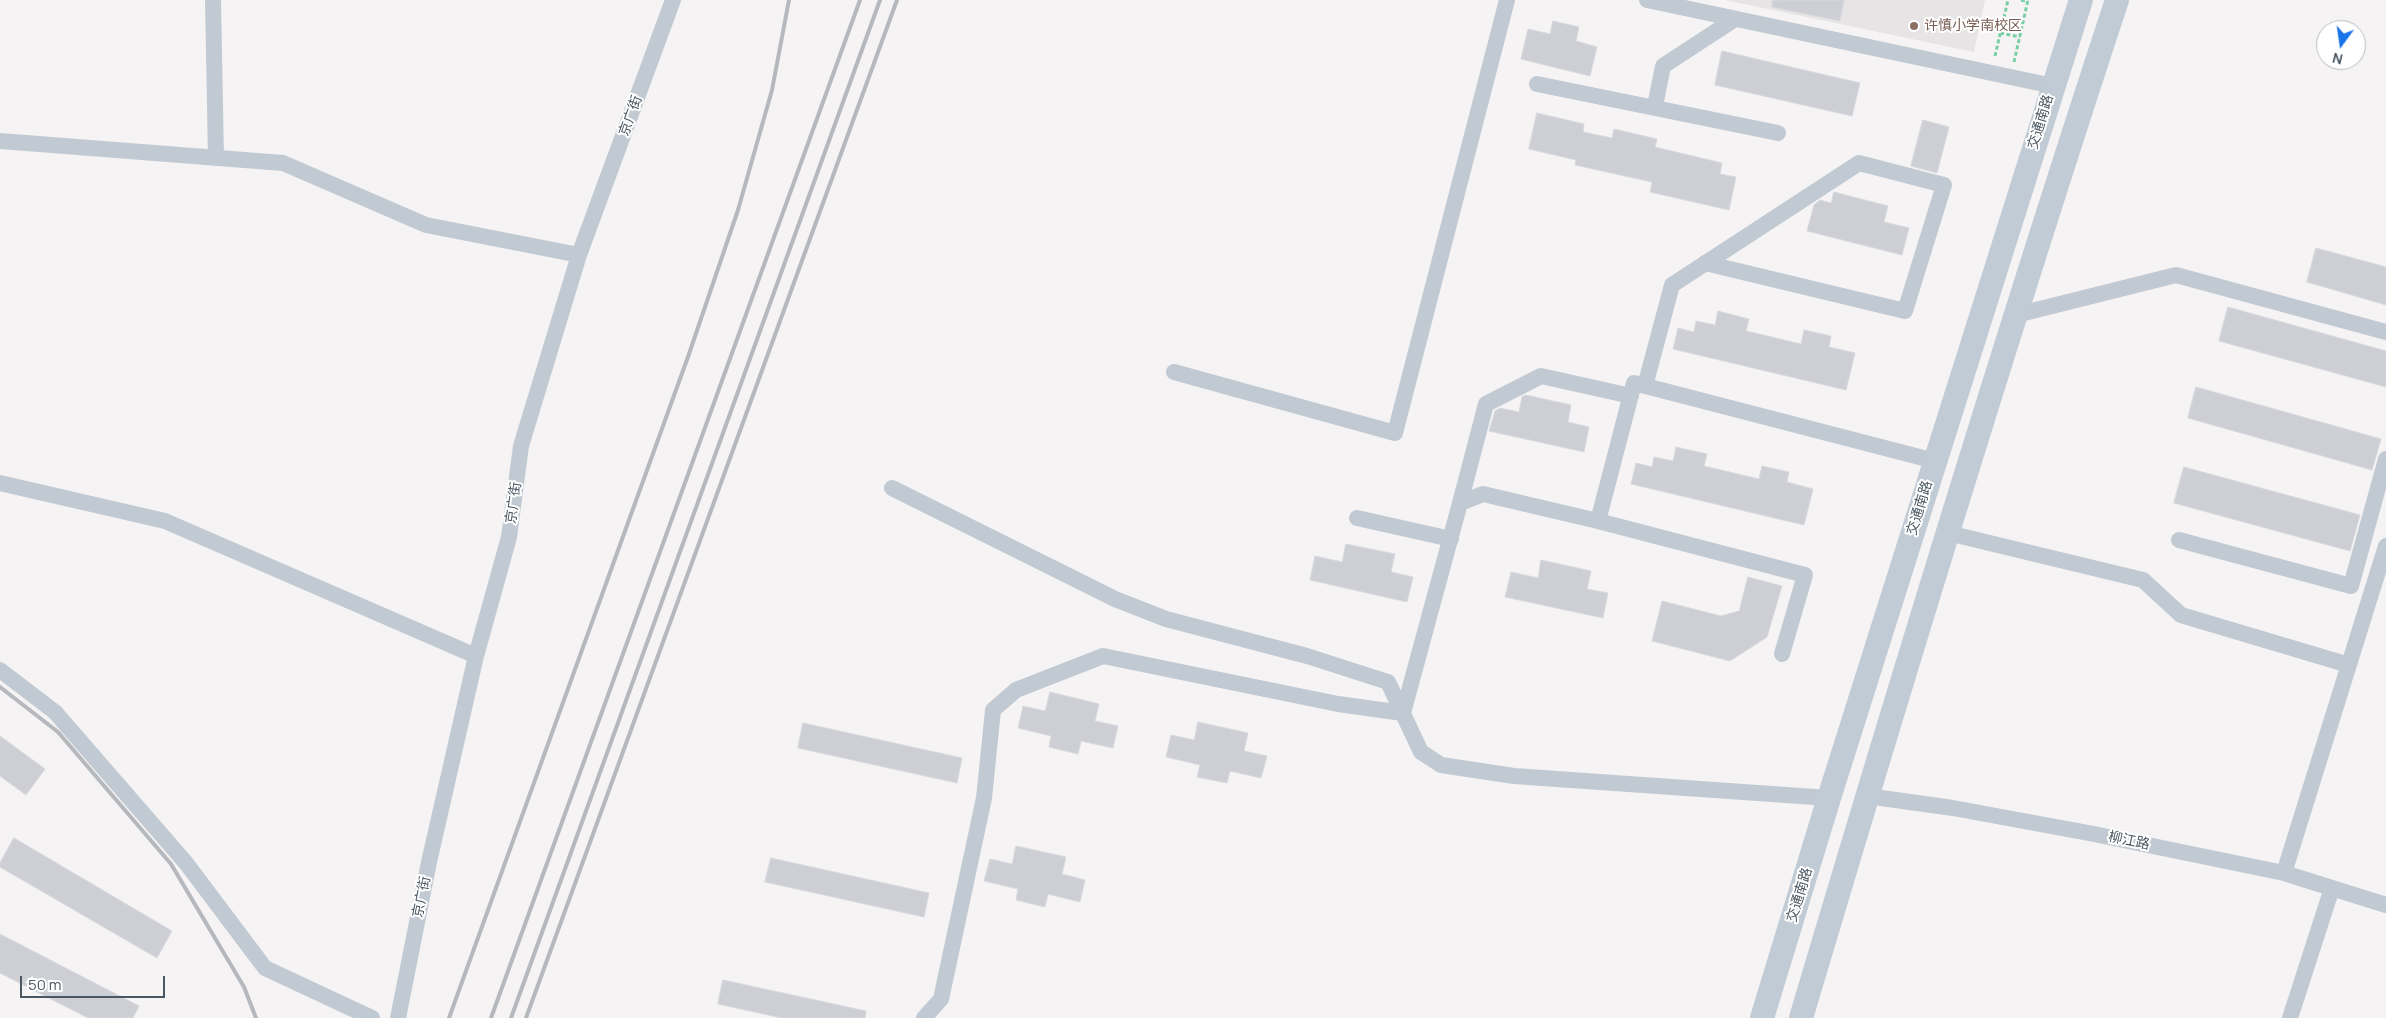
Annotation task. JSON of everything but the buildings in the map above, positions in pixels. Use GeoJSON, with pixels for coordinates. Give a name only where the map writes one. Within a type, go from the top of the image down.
{"type":"FeatureCollection","features":[{"type":"Feature","properties":{"kind":"main road","name":"交通南路"},"geometry":{"type":"LineString","coordinates":[[1762,1018],[1829,798],[2081,0]]}},
{"type":"Feature","properties":{"kind":"main road"},"geometry":{"type":"LineString","coordinates":[[1801,1018],[1948,533],[2118,0]]}},
{"type":"Feature","properties":{"kind":"main road"},"geometry":{"type":"LineString","coordinates":[[1829,798],[1867,796]]}},
{"type":"Feature","properties":{"kind":"street"},"geometry":{"type":"LineString","coordinates":[[213,0],[216,158]]}},
{"type":"Feature","properties":{"kind":"street","name":"京广街"},"geometry":{"type":"LineString","coordinates":[[398,1018],[429,862],[476,656],[509,537],[521,446],[579,255],[673,0]]}},
{"type":"Feature","properties":{"kind":"street"},"geometry":{"type":"LineString","coordinates":[[1174,372],[1394,433],[1507,0]]}},
{"type":"Feature","properties":{"kind":"street"},"geometry":{"type":"LineString","coordinates":[[1647,0],[1666,2],[1735,19],[2053,86]]}},
{"type":"Feature","properties":{"kind":"street"},"geometry":{"type":"LineString","coordinates":[[1655,106],[1664,66],[1735,19]]}},
{"type":"Feature","properties":{"kind":"street"},"geometry":{"type":"LineString","coordinates":[[1537,84],[1655,106],[1778,133]]}},
{"type":"Feature","properties":{"kind":"street"},"geometry":{"type":"LineString","coordinates":[[0,142],[283,163],[426,224],[579,255]]}},
{"type":"Feature","properties":{"kind":"street"},"geometry":{"type":"LineString","coordinates":[[1645,386],[1672,284],[1859,164],[1944,185],[1905,312],[1705,263]]}},
{"type":"Feature","properties":{"kind":"street"},"geometry":{"type":"LineString","coordinates":[[2016,315],[2176,274],[2386,332]]}},
{"type":"Feature","properties":{"kind":"street"},"geometry":{"type":"LineString","coordinates":[[1403,714],[1486,404],[1541,376],[1631,396]]}},
{"type":"Feature","properties":{"kind":"street"},"geometry":{"type":"LineString","coordinates":[[1598,521],[1634,383],[1935,461]]}},
{"type":"Feature","properties":{"kind":"street"},"geometry":{"type":"LineString","coordinates":[[2179,540],[2351,586],[2386,459]]}},
{"type":"Feature","properties":{"kind":"street"},"geometry":{"type":"LineString","coordinates":[[0,483],[166,521],[476,656]]}},
{"type":"Feature","properties":{"kind":"street"},"geometry":{"type":"LineString","coordinates":[[892,488],[1116,599],[1166,619],[1307,656],[1388,682],[1421,752],[1441,765],[1514,776],[1829,798]]}},
{"type":"Feature","properties":{"kind":"street"},"geometry":{"type":"LineString","coordinates":[[1460,503],[1483,494],[1598,521],[1805,575],[1782,654]]}},
{"type":"Feature","properties":{"kind":"street"},"geometry":{"type":"LineString","coordinates":[[1357,518],[1451,539]]}},
{"type":"Feature","properties":{"kind":"street"},"geometry":{"type":"LineString","coordinates":[[1948,533],[2143,580],[2181,615],[2349,665]]}},
{"type":"Feature","properties":{"kind":"street"},"geometry":{"type":"LineString","coordinates":[[2284,873],[2386,546]]}},
{"type":"Feature","properties":{"kind":"street"},"geometry":{"type":"LineString","coordinates":[[924,1018],[941,999],[984,798],[993,710],[1016,690],[1103,656],[1338,704],[1403,714]]}},
{"type":"Feature","properties":{"kind":"street"},"geometry":{"type":"LineString","coordinates":[[0,670],[55,712],[186,863],[265,968],[372,1018]]}},
{"type":"Feature","properties":{"kind":"street","name":"柳江路"},"geometry":{"type":"LineString","coordinates":[[1867,796],[2085,832],[2284,873],[2386,905]]}},
{"type":"Feature","properties":{"kind":"street"},"geometry":{"type":"LineString","coordinates":[[2290,1018],[2332,888]]}},
{"type":"Feature","properties":{"kind":"path"},"geometry":{"type":"LineString","coordinates":[[1991,73],[2008,0]]}},
{"type":"Feature","properties":{"kind":"path"},"geometry":{"type":"LineString","coordinates":[[2010,77],[2028,1],[2021,0]]}},
{"type":"Feature","properties":{"kind":"path"},"geometry":{"type":"LineString","coordinates":[[2000,33],[2020,37]]}},
{"type":"Feature","properties":{"kind":"shaded area","name":"许慎小学南校区"},"geometry":{"type":"Polygon","coordinates":[[[1725,0],[1985,0],[1974,52],[1725,0]]]}},
{"type":"Feature","properties":{"kind":"railway"},"geometry":{"type":"LineString","coordinates":[[449,1018],[689,354],[738,210],[772,90],[789,0]]}},
{"type":"Feature","properties":{"kind":"railway"},"geometry":{"type":"LineString","coordinates":[[491,1018],[860,0]]}},
{"type":"Feature","properties":{"kind":"railway"},"geometry":{"type":"LineString","coordinates":[[511,1018],[880,0]]}},
{"type":"Feature","properties":{"kind":"railway"},"geometry":{"type":"LineString","coordinates":[[526,1018],[897,0]]}},
{"type":"Feature","properties":{"kind":"railway"},"geometry":{"type":"LineString","coordinates":[[0,687],[58,732],[171,864],[244,987],[256,1018]]}},
{"type":"Feature","properties":{"kind":"place","name":"许慎小学南校区"},"geometry":{"type":"Point","coordinates":[1914,26]}}]}
